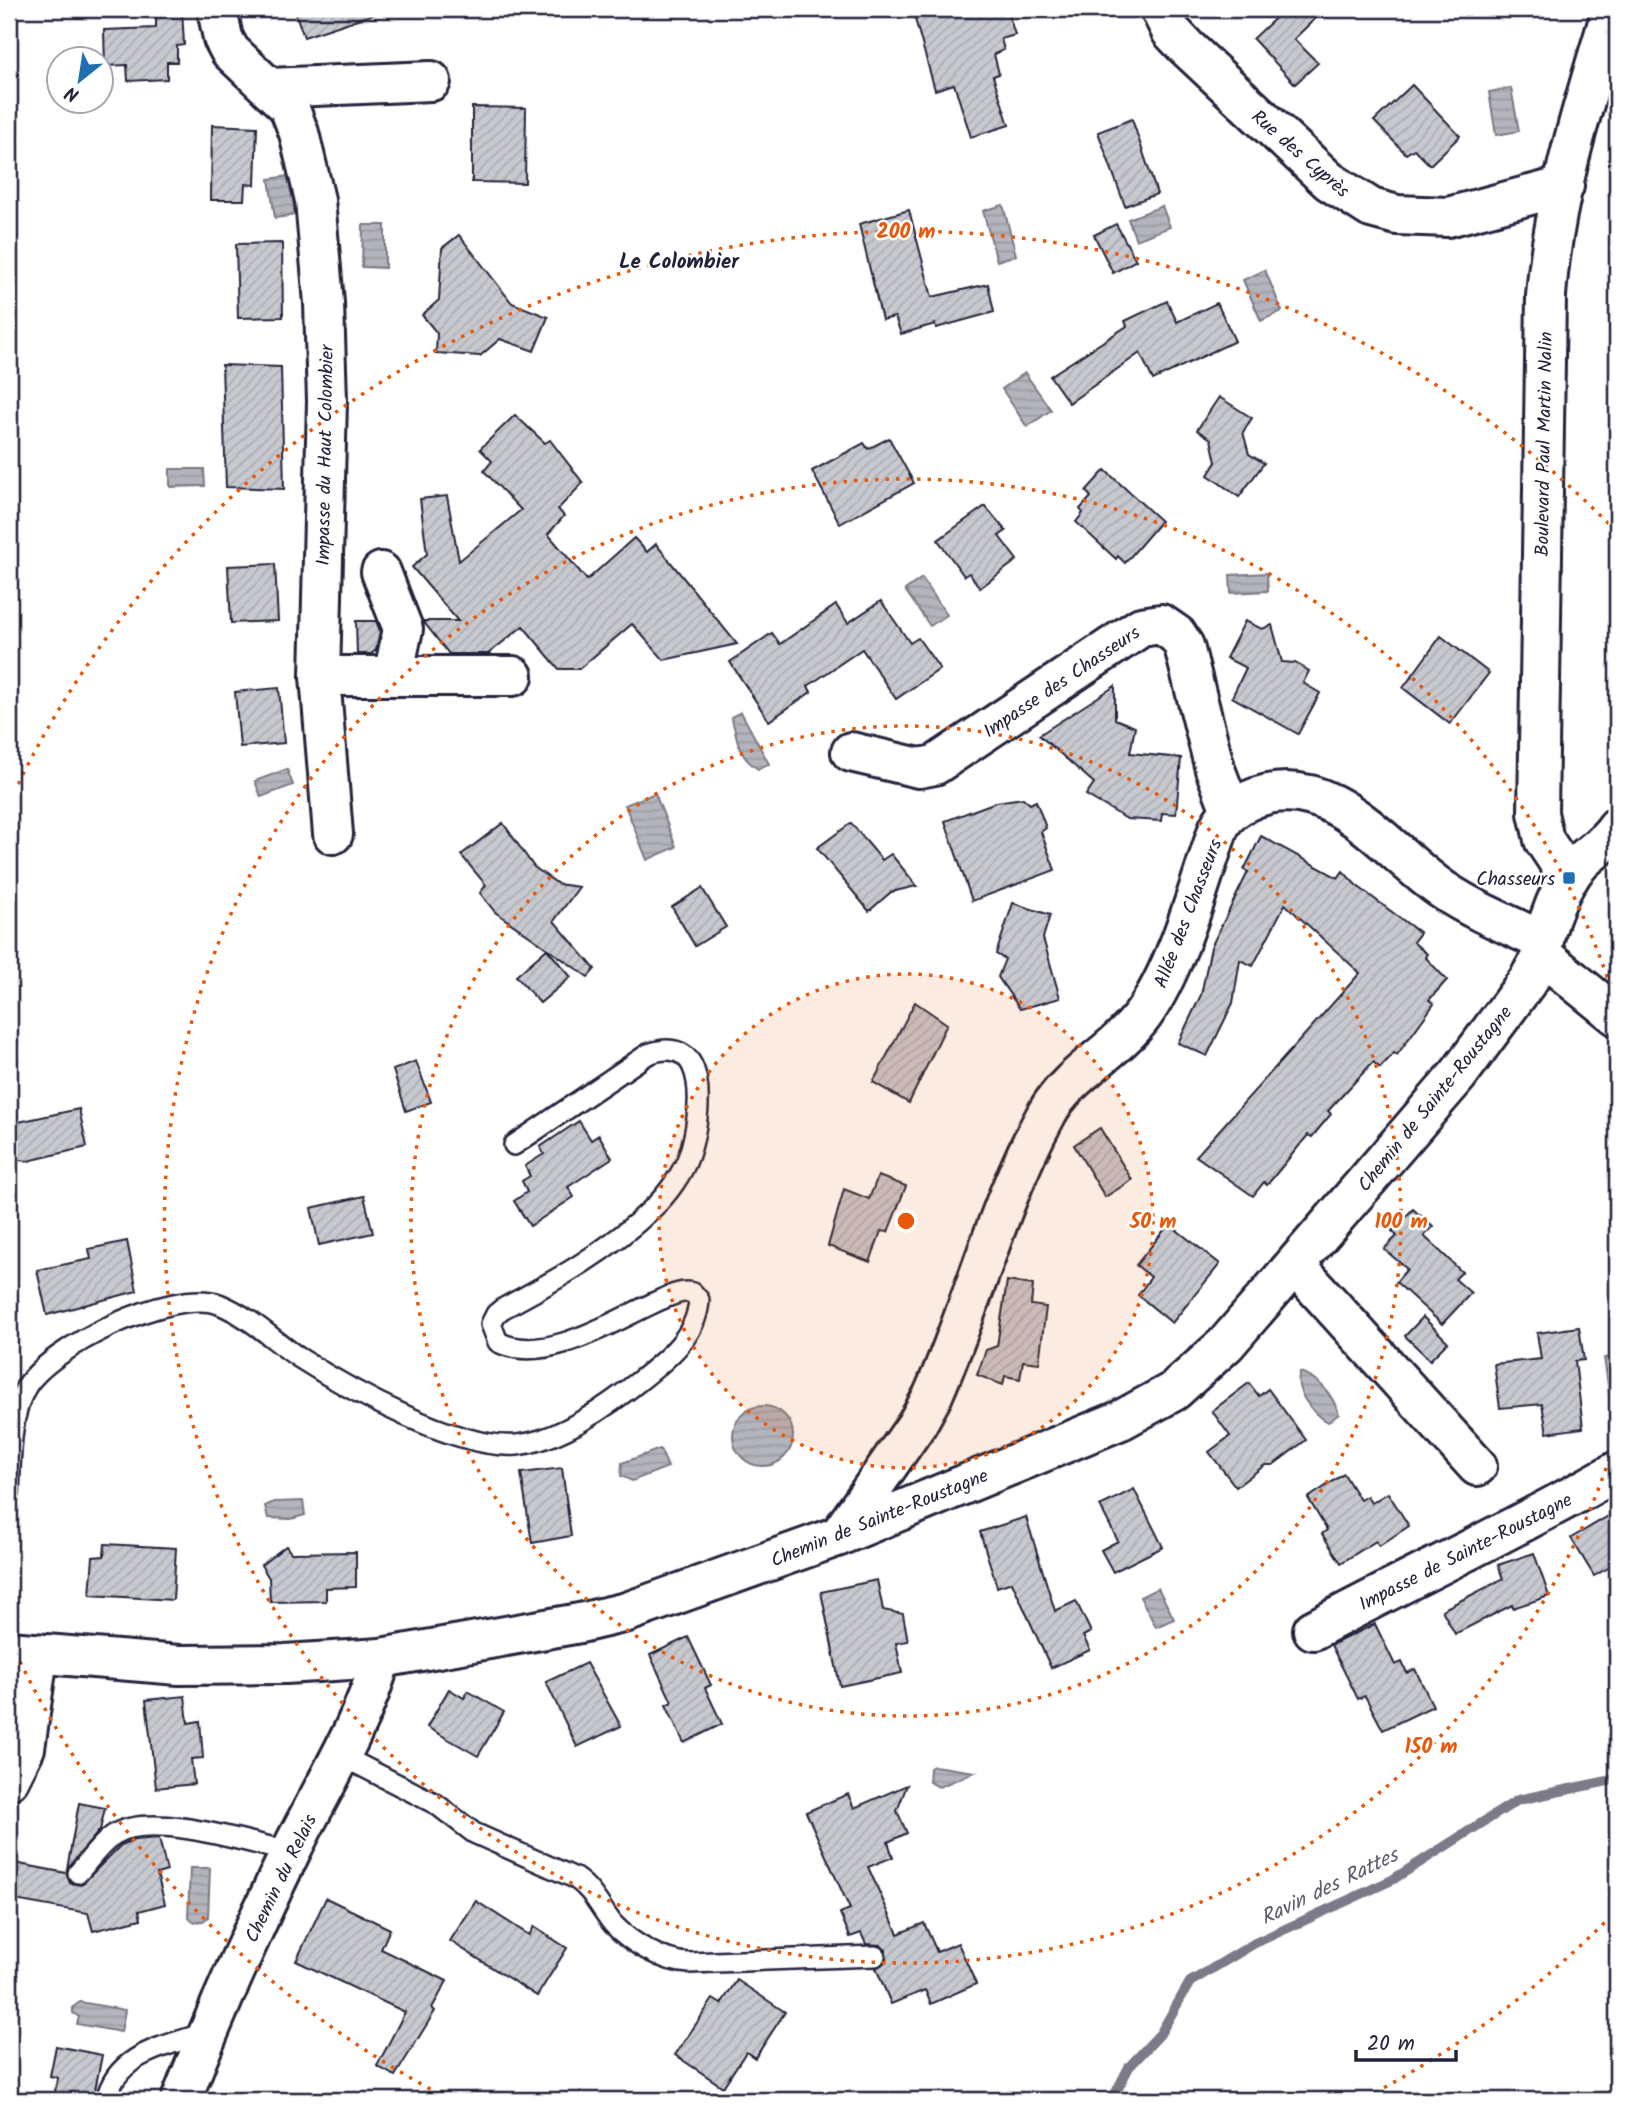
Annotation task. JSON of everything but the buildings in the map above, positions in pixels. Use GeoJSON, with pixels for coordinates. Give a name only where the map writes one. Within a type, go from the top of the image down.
{"type":"FeatureCollection","features":[{"type":"Feature","properties":{"kind":"street","name":"Impasse du Haut Colombier"},"geometry":{"type":"LineString","coordinates":[[217,9],[223,38],[230,51],[289,107],[299,133],[315,200],[324,303],[327,401],[320,676],[333,834]]}},
{"type":"Feature","properties":{"kind":"street","name":"Rue des Cyprès"},"geometry":{"type":"LineString","coordinates":[[1160,9],[1171,30],[1186,47],[1329,181],[1371,208],[1397,215],[1448,217],[1564,186]]}},
{"type":"Feature","properties":{"kind":"street","name":"Boulevard Paul Martin Nalin"},"geometry":{"type":"LineString","coordinates":[[1569,878],[1552,855],[1540,827],[1537,751],[1546,296],[1549,261],[1564,186],[1612,9]]}},
{"type":"Feature","properties":{"kind":"street"},"geometry":{"type":"LineString","coordinates":[[270,88],[431,81]]}},
{"type":"Feature","properties":{"kind":"street"},"geometry":{"type":"LineString","coordinates":[[381,572],[403,629],[393,676]]}},
{"type":"Feature","properties":{"kind":"street","name":"Impasse des Chasseurs"},"geometry":{"type":"LineString","coordinates":[[851,752],[919,768],[935,765],[1141,627],[1161,624],[1177,635],[1188,656],[1215,769],[1231,811]]}},
{"type":"Feature","properties":{"kind":"street"},"geometry":{"type":"LineString","coordinates":[[320,676],[513,676]]}},
{"type":"Feature","properties":{"kind":"street"},"geometry":{"type":"LineString","coordinates":[[1231,811],[1248,800],[1269,794],[1316,798],[1341,808],[1361,820],[1440,888],[1542,948],[1617,1016]]}},
{"type":"Feature","properties":{"kind":"street","name":"Allée des Chasseurs"},"geometry":{"type":"LineString","coordinates":[[839,1536],[918,1424],[933,1395],[1015,1178],[1048,1110],[1065,1089],[1132,1029],[1152,1001],[1169,967],[1219,827],[1231,811]]}},
{"type":"Feature","properties":{"kind":"street"},"geometry":{"type":"LineString","coordinates":[[1569,878],[1584,860],[1609,839],[1617,827]]}},
{"type":"Feature","properties":{"kind":"street","name":"Chemin de Sainte-Roustagne"},"geometry":{"type":"LineString","coordinates":[[23,1654],[179,1665],[381,1658],[627,1612],[839,1536],[1153,1404],[1190,1378],[1226,1343],[1458,1075],[1529,979],[1569,878]]}},
{"type":"Feature","properties":{"kind":"street"},"geometry":{"type":"LineString","coordinates":[[1295,1265],[1477,1466]]}},
{"type":"Feature","properties":{"kind":"street","name":"Impasse de Sainte-Roustagne"},"geometry":{"type":"LineString","coordinates":[[1313,1630],[1406,1580],[1505,1534],[1617,1471]]}},
{"type":"Feature","properties":{"kind":"street"},"geometry":{"type":"LineString","coordinates":[[9,1780],[25,1748],[23,1654]]}},
{"type":"Feature","properties":{"kind":"street","name":"Chemin du Relais"},"geometry":{"type":"LineString","coordinates":[[181,2100],[207,2032],[290,1852],[372,1688],[381,1658]]}},
{"type":"Feature","properties":{"kind":"lane"},"geometry":{"type":"LineString","coordinates":[[9,1493],[17,1414],[24,1392],[40,1370],[59,1354],[138,1314],[189,1299],[206,1300],[239,1314],[297,1356],[355,1391],[419,1422],[456,1434],[517,1445],[567,1428],[605,1407],[679,1346],[696,1314],[699,1300],[693,1293],[677,1291],[591,1335],[533,1348],[516,1349],[498,1342],[491,1324],[496,1314],[585,1262],[653,1209],[665,1195],[688,1158],[694,1133],[695,1066],[689,1056],[678,1050],[661,1049],[648,1054],[514,1145]]}},
{"type":"Feature","properties":{"kind":"lane"},"geometry":{"type":"LineString","coordinates":[[340,1755],[436,1804],[474,1833],[575,1878],[586,1886],[621,1931],[669,1960],[689,1963],[875,1956]]}},
{"type":"Feature","properties":{"kind":"lane"},"geometry":{"type":"LineString","coordinates":[[78,1873],[116,1833],[143,1825],[183,1830],[290,1852]]}},
{"type":"Feature","properties":{"kind":"lane"},"geometry":{"type":"LineString","coordinates":[[106,2100],[115,2075],[124,2064],[138,2055],[207,2032]]}},
{"type":"Feature","properties":{"kind":"shaded area"},"geometry":{"type":"Polygon","coordinates":[[[1511,88],[1519,131],[1496,135],[1489,92],[1511,88]]]}},
{"type":"Feature","properties":{"kind":"shaded area"},"geometry":{"type":"Polygon","coordinates":[[[289,176],[295,215],[275,218],[269,179],[289,176]]]}},
{"type":"Feature","properties":{"kind":"shaded area"},"geometry":{"type":"Polygon","coordinates":[[[1003,205],[1016,255],[997,261],[983,211],[1003,205]]]}},
{"type":"Feature","properties":{"kind":"shaded area"},"geometry":{"type":"Polygon","coordinates":[[[1162,206],[1170,227],[1136,240],[1128,219],[1162,206]]]}},
{"type":"Feature","properties":{"kind":"shaded area"},"geometry":{"type":"Polygon","coordinates":[[[363,225],[385,225],[385,268],[362,267],[363,225]]]}},
{"type":"Feature","properties":{"kind":"shaded area"},"geometry":{"type":"Polygon","coordinates":[[[1265,270],[1282,311],[1261,321],[1243,280],[1265,270]]]}},
{"type":"Feature","properties":{"kind":"shaded area"},"geometry":{"type":"Polygon","coordinates":[[[1025,373],[1051,410],[1027,427],[1002,389],[1025,373]]]}},
{"type":"Feature","properties":{"kind":"shaded area"},"geometry":{"type":"Polygon","coordinates":[[[170,469],[204,469],[205,486],[170,487],[170,469]]]}},
{"type":"Feature","properties":{"kind":"shaded area"},"geometry":{"type":"Polygon","coordinates":[[[1267,573],[1268,591],[1231,593],[1230,575],[1267,573]]]}},
{"type":"Feature","properties":{"kind":"shaded area"},"geometry":{"type":"Polygon","coordinates":[[[922,578],[947,615],[930,626],[905,590],[922,578]]]}},
{"type":"Feature","properties":{"kind":"shaded area"},"geometry":{"type":"Polygon","coordinates":[[[741,712],[769,764],[758,769],[746,758],[737,740],[731,717],[741,712]]]}},
{"type":"Feature","properties":{"kind":"shaded area"},"geometry":{"type":"Polygon","coordinates":[[[287,769],[293,785],[261,797],[255,781],[287,769]]]}},
{"type":"Feature","properties":{"kind":"shaded area"},"geometry":{"type":"Polygon","coordinates":[[[655,793],[676,847],[647,860],[625,805],[655,793]]]}},
{"type":"Feature","properties":{"kind":"shaded area"},"geometry":{"type":"Polygon","coordinates":[[[1617,1356],[1617,1404],[1611,1405],[1604,1358],[1617,1356]]]}},
{"type":"Feature","properties":{"kind":"shaded area"},"geometry":{"type":"Polygon","coordinates":[[[1300,1372],[1324,1388],[1339,1414],[1328,1422],[1310,1407],[1299,1386],[1300,1372]]]}},
{"type":"Feature","properties":{"kind":"shaded area"},"geometry":{"type":"Polygon","coordinates":[[[763,1406],[784,1415],[793,1436],[784,1457],[763,1466],[742,1457],[733,1436],[742,1415],[763,1406]]]}},
{"type":"Feature","properties":{"kind":"shaded area"},"geometry":{"type":"Polygon","coordinates":[[[660,1449],[668,1467],[632,1481],[621,1476],[622,1463],[660,1449]]]}},
{"type":"Feature","properties":{"kind":"shaded area"},"geometry":{"type":"Polygon","coordinates":[[[303,1501],[305,1515],[291,1519],[268,1518],[265,1506],[274,1502],[303,1501]]]}},
{"type":"Feature","properties":{"kind":"shaded area"},"geometry":{"type":"Polygon","coordinates":[[[1158,1588],[1174,1619],[1156,1627],[1140,1597],[1158,1588]]]}},
{"type":"Feature","properties":{"kind":"shaded area"},"geometry":{"type":"Polygon","coordinates":[[[934,1766],[975,1772],[939,1787],[929,1782],[930,1768],[934,1766]]]}},
{"type":"Feature","properties":{"kind":"shaded area"},"geometry":{"type":"Polygon","coordinates":[[[190,1868],[210,1868],[208,1917],[203,1921],[193,1922],[188,1917],[190,1868]]]}},
{"type":"Feature","properties":{"kind":"shaded area"},"geometry":{"type":"Polygon","coordinates":[[[80,2002],[125,2010],[121,2032],[77,2024],[79,2017],[73,2013],[73,2007],[80,2002]]]}},
{"type":"Feature","properties":{"kind":"waterway","name":"Ravin des Rattes"},"geometry":{"type":"LineString","coordinates":[[1112,2100],[1129,2067],[1160,2034],[1190,1982],[1255,1943],[1392,1880],[1518,1800],[1617,1779]]}},
{"type":"Feature","properties":{"kind":"place","name":"Chasseurs"},"geometry":{"type":"Point","coordinates":[1569,878]}},
{"type":"Feature","properties":{"kind":"district","name":"Le Colombier"},"geometry":{"type":"Point","coordinates":[679,261]}}]}
